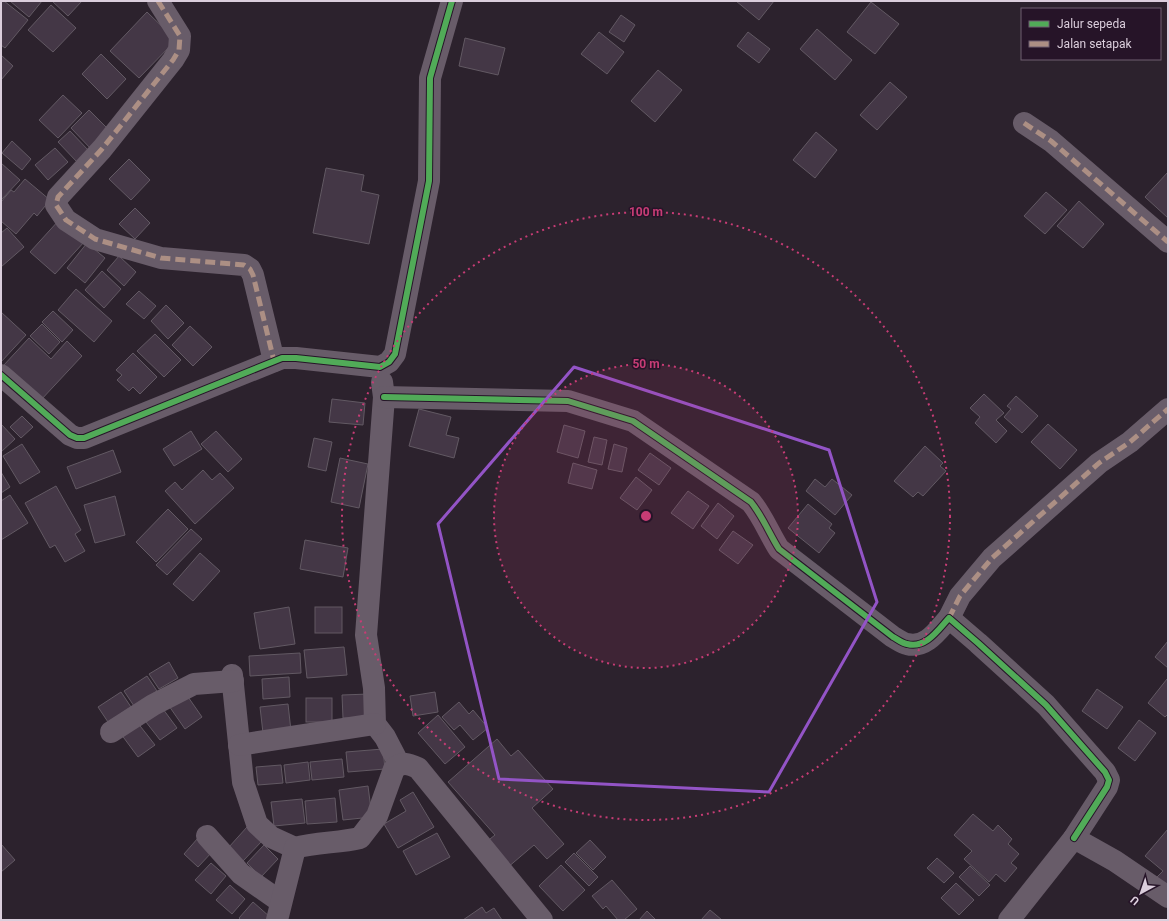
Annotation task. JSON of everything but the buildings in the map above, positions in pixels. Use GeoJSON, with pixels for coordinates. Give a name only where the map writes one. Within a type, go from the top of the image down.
{"type":"FeatureCollection","features":[{"type":"Feature","properties":{"kind":"street"},"geometry":{"type":"LineString","coordinates":[[158,1],[180,36],[179,50],[173,60],[102,149],[58,197],[56,205],[66,220],[95,240],[161,258],[244,265],[250,269],[253,275],[274,361]]}},
{"type":"Feature","properties":{"kind":"street"},"geometry":{"type":"LineString","coordinates":[[1,375],[70,435],[77,438],[84,438],[282,358],[296,358],[380,367],[389,362],[395,354],[429,181],[430,78],[452,1]]}},
{"type":"Feature","properties":{"kind":"street"},"geometry":{"type":"LineString","coordinates":[[1024,123],[1051,141],[1168,242]]}},
{"type":"Feature","properties":{"kind":"street"},"geometry":{"type":"LineString","coordinates":[[380,367],[384,397],[366,635],[374,688],[375,724],[385,737],[399,764]]}},
{"type":"Feature","properties":{"kind":"street"},"geometry":{"type":"LineString","coordinates":[[384,397],[568,401],[633,421],[751,502],[761,515],[770,535],[779,548],[893,637],[907,644],[920,644],[930,638],[949,618],[960,596],[992,558],[1099,463],[1130,442],[1168,409]]}},
{"type":"Feature","properties":{"kind":"street"},"geometry":{"type":"LineString","coordinates":[[949,618],[1046,705],[1105,772],[1109,780],[1107,787],[1074,838],[1010,920]]}},
{"type":"Feature","properties":{"kind":"street"},"geometry":{"type":"LineString","coordinates":[[111,732],[153,705],[194,684],[232,678],[243,782],[256,824],[271,837],[295,848],[345,842],[360,838],[377,816],[394,769],[399,764],[410,764],[418,768],[542,920]]}},
{"type":"Feature","properties":{"kind":"street"},"geometry":{"type":"LineString","coordinates":[[239,745],[375,724]]}},
{"type":"Feature","properties":{"kind":"street"},"geometry":{"type":"LineString","coordinates":[[207,836],[241,874],[279,911],[295,848]]}},
{"type":"Feature","properties":{"kind":"street"},"geometry":{"type":"LineString","coordinates":[[1074,838],[1115,861],[1168,897]]}},
{"type":"Feature","properties":{"kind":"highlighted area"},"geometry":{"type":"Polygon","coordinates":[[[574,367],[829,450],[877,602],[769,792],[499,779],[438,524],[574,367]]]}},
{"type":"Feature","properties":{"kind":"marked path"},"geometry":{"type":"LineString","coordinates":[[158,1],[180,36],[179,50],[173,60],[102,149],[58,197],[56,205],[66,220],[95,239],[161,258],[244,265],[250,269],[253,275],[274,361]]}},
{"type":"Feature","properties":{"kind":"marked path"},"geometry":{"type":"LineString","coordinates":[[1024,123],[1051,141],[1168,242]]}},
{"type":"Feature","properties":{"kind":"marked path"},"geometry":{"type":"LineString","coordinates":[[949,618],[960,596],[992,558],[1099,463],[1130,442],[1168,409]]}},
{"type":"Feature","properties":{"kind":"cycle path"},"geometry":{"type":"LineString","coordinates":[[1,375],[70,435],[77,438],[84,438],[282,358],[296,358],[380,367],[389,362],[395,354],[429,181],[430,78],[452,1]]}},
{"type":"Feature","properties":{"kind":"cycle path"},"geometry":{"type":"LineString","coordinates":[[384,397],[568,401],[633,421],[751,502],[759,513],[779,549],[901,642],[914,645],[920,644],[936,633],[949,618],[1046,705],[1105,772],[1109,780],[1107,787],[1074,838]]}}]}
